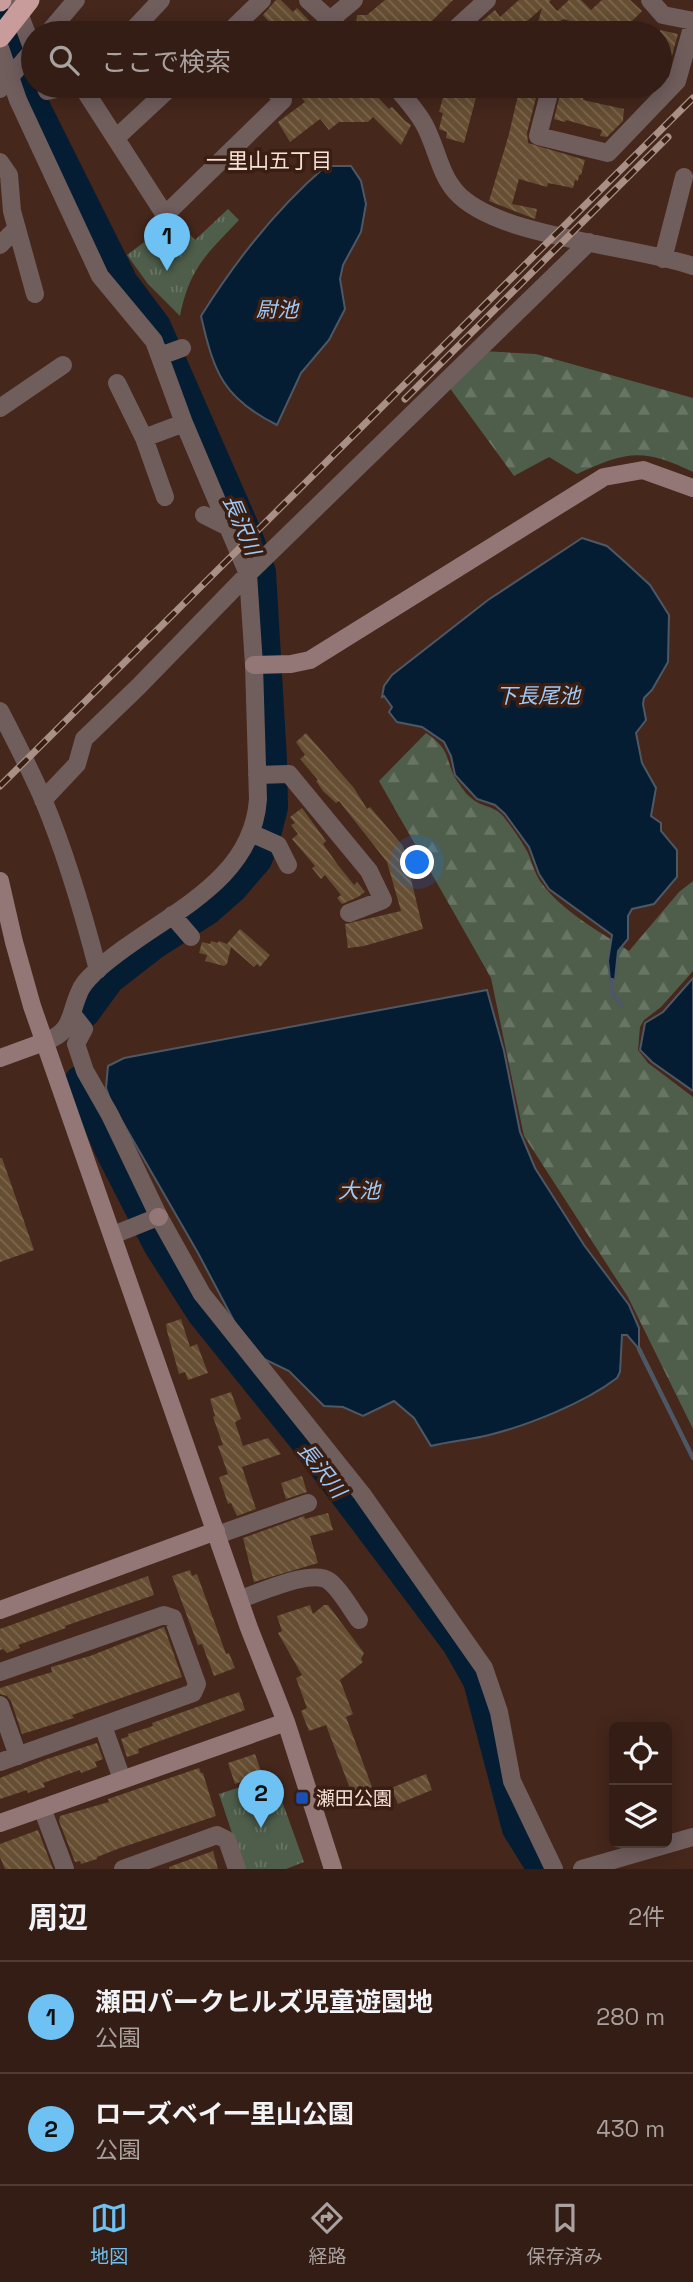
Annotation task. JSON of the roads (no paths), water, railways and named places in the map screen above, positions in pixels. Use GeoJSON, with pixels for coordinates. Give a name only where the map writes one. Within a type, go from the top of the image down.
{"type":"FeatureCollection","features":[{"type":"Feature","properties":{"kind":"highway"},"geometry":{"type":"LineString","coordinates":[[0,37],[29,0]]}},
{"type":"Feature","properties":{"kind":"street"},"geometry":{"type":"LineString","coordinates":[[14,0],[22,21]]}},
{"type":"Feature","properties":{"kind":"street"},"geometry":{"type":"LineString","coordinates":[[58,21],[76,0]]}},
{"type":"Feature","properties":{"kind":"street"},"geometry":{"type":"LineString","coordinates":[[141,21],[161,0]]}},
{"type":"Feature","properties":{"kind":"street"},"geometry":{"type":"LineString","coordinates":[[240,21],[262,0]]}},
{"type":"Feature","properties":{"kind":"street"},"geometry":{"type":"LineString","coordinates":[[308,0],[330,20],[354,0]]}},
{"type":"Feature","properties":{"kind":"street"},"geometry":{"type":"LineString","coordinates":[[464,21],[487,0]]}},
{"type":"Feature","properties":{"kind":"street"},"geometry":{"type":"LineString","coordinates":[[650,0],[663,15],[693,22],[677,81],[672,86]]}},
{"type":"Feature","properties":{"kind":"street"},"geometry":{"type":"LineString","coordinates":[[0,48],[5,83],[18,100],[100,276],[154,341],[184,423],[248,574],[258,775],[257,812],[251,834],[224,876],[97,970],[79,991],[66,1029],[54,1039],[0,1058]]}},
{"type":"Feature","properties":{"kind":"street"},"geometry":{"type":"LineString","coordinates":[[5,83],[21,64]]}},
{"type":"Feature","properties":{"kind":"street"},"geometry":{"type":"LineString","coordinates":[[90,98],[165,215],[283,100],[281,98]]}},
{"type":"Feature","properties":{"kind":"street"},"geometry":{"type":"LineString","coordinates":[[116,138],[159,98]]}},
{"type":"Feature","properties":{"kind":"street"},"geometry":{"type":"LineString","coordinates":[[404,98],[424,124],[440,164],[455,191],[476,208],[514,225],[693,266]]}},
{"type":"Feature","properties":{"kind":"street"},"geometry":{"type":"LineString","coordinates":[[548,98],[538,136],[608,153],[661,98]]}},
{"type":"Feature","properties":{"kind":"street"},"geometry":{"type":"LineString","coordinates":[[0,162],[9,175],[12,211],[35,294]]}},
{"type":"Feature","properties":{"kind":"street"},"geometry":{"type":"LineString","coordinates":[[663,259],[684,177]]}},
{"type":"Feature","properties":{"kind":"street"},"geometry":{"type":"LineString","coordinates":[[0,245],[17,228]]}},
{"type":"Feature","properties":{"kind":"street"},"geometry":{"type":"LineString","coordinates":[[43,800],[77,764],[84,738],[589,242]]}},
{"type":"Feature","properties":{"kind":"street"},"geometry":{"type":"LineString","coordinates":[[160,355],[182,348]]}},
{"type":"Feature","properties":{"kind":"street"},"geometry":{"type":"LineString","coordinates":[[0,408],[63,365]]}},
{"type":"Feature","properties":{"kind":"street"},"geometry":{"type":"LineString","coordinates":[[117,383],[144,438],[165,497]]}},
{"type":"Feature","properties":{"kind":"street"},"geometry":{"type":"LineString","coordinates":[[144,438],[184,423]]}},
{"type":"Feature","properties":{"kind":"street"},"geometry":{"type":"LineString","coordinates":[[254,665],[291,664],[310,660],[604,477],[643,470],[693,488]]}},
{"type":"Feature","properties":{"kind":"street"},"geometry":{"type":"LineString","coordinates":[[204,514],[228,527]]}},
{"type":"Feature","properties":{"kind":"street"},"geometry":{"type":"LineString","coordinates":[[0,711],[43,800],[68,867],[97,970]]}},
{"type":"Feature","properties":{"kind":"street"},"geometry":{"type":"LineString","coordinates":[[258,775],[288,774],[369,871],[383,900],[349,913]]}},
{"type":"Feature","properties":{"kind":"street"},"geometry":{"type":"LineString","coordinates":[[251,834],[276,845],[288,866]]}},
{"type":"Feature","properties":{"kind":"street"},"geometry":{"type":"LineString","coordinates":[[0,881],[14,942],[44,1042],[216,1533],[286,1721],[333,1869]]}},
{"type":"Feature","properties":{"kind":"street"},"geometry":{"type":"LineString","coordinates":[[172,916],[191,937]]}},
{"type":"Feature","properties":{"kind":"street"},"geometry":{"type":"LineString","coordinates":[[73,1014],[84,1028],[76,1044],[85,1071],[110,1115],[159,1217],[202,1294],[362,1494],[484,1668],[499,1712],[512,1781],[554,1869]]}},
{"type":"Feature","properties":{"kind":"street"},"geometry":{"type":"LineString","coordinates":[[112,1235],[159,1217]]}},
{"type":"Feature","properties":{"kind":"street"},"geometry":{"type":"LineString","coordinates":[[0,1610],[308,1503]]}},
{"type":"Feature","properties":{"kind":"street"},"geometry":{"type":"LineString","coordinates":[[240,1599],[308,1577],[320,1576],[330,1582],[359,1620]]}},
{"type":"Feature","properties":{"kind":"street"},"geometry":{"type":"LineString","coordinates":[[0,1672],[164,1615],[173,1618],[197,1684],[193,1693],[0,1762]]}},
{"type":"Feature","properties":{"kind":"street"},"geometry":{"type":"LineString","coordinates":[[0,1705],[18,1756]]}},
{"type":"Feature","properties":{"kind":"street"},"geometry":{"type":"LineString","coordinates":[[0,1823],[286,1721]]}},
{"type":"Feature","properties":{"kind":"street"},"geometry":{"type":"LineString","coordinates":[[103,1726],[122,1779]]}},
{"type":"Feature","properties":{"kind":"street"},"geometry":{"type":"LineString","coordinates":[[42,1808],[65,1869]]}},
{"type":"Feature","properties":{"kind":"street"},"geometry":{"type":"LineString","coordinates":[[123,1869],[217,1835],[227,1840],[237,1869]]}},
{"type":"Feature","properties":{"kind":"street"},"geometry":{"type":"LineString","coordinates":[[582,1869],[693,1837]]}},
{"type":"Feature","properties":{"kind":"water","name":"尉池"},"geometry":{"type":"Polygon","coordinates":[[[326,166],[351,166],[361,181],[366,204],[361,232],[343,265],[340,279],[345,309],[329,340],[301,373],[277,425],[244,405],[224,382],[211,353],[201,316],[258,236],[290,200],[326,166]]]}},
{"type":"Feature","properties":{"kind":"water","name":"下長尾池"},"geometry":{"type":"Polygon","coordinates":[[[582,538],[607,546],[650,585],[669,615],[668,662],[652,690],[644,698],[646,720],[636,733],[642,763],[656,788],[651,816],[661,823],[661,831],[677,850],[677,877],[654,904],[632,909],[628,916],[628,939],[618,951],[615,980],[610,980],[608,961],[612,935],[549,889],[539,874],[529,847],[505,814],[495,805],[477,799],[455,775],[451,756],[444,742],[422,727],[397,722],[389,712],[392,707],[384,696],[382,697],[384,686],[392,675],[488,600],[582,538]]]}},
{"type":"Feature","properties":{"kind":"water"},"geometry":{"type":"Polygon","coordinates":[[[693,978],[693,1091],[652,1062],[640,1050],[645,1023],[663,1012],[693,978]]]}},
{"type":"Feature","properties":{"kind":"water","name":"大池"},"geometry":{"type":"Polygon","coordinates":[[[487,990],[504,1051],[520,1132],[535,1168],[584,1245],[629,1305],[639,1328],[639,1349],[627,1335],[622,1335],[620,1372],[617,1378],[573,1404],[505,1431],[431,1446],[414,1418],[394,1401],[363,1416],[343,1407],[324,1406],[289,1371],[264,1359],[235,1323],[111,1102],[106,1088],[108,1066],[124,1058],[487,990]]]}},
{"type":"Feature","properties":{"kind":"waterway","name":"長沢川"},"geometry":{"type":"LineString","coordinates":[[0,8],[21,76]]}},
{"type":"Feature","properties":{"kind":"waterway","name":"長沢川"},"geometry":{"type":"LineString","coordinates":[[32,98],[124,282],[157,326],[246,529],[262,572],[274,807],[265,843],[258,860],[233,889],[208,911],[155,945],[110,980],[86,1013]]}},
{"type":"Feature","properties":{"kind":"waterway"},"geometry":{"type":"LineString","coordinates":[[612,980],[612,993],[622,1005]]}},
{"type":"Feature","properties":{"kind":"waterway","name":"長沢川"},"geometry":{"type":"LineString","coordinates":[[79,1080],[108,1149],[157,1245],[201,1314],[301,1438],[456,1644],[477,1681],[516,1829],[541,1869]]}},
{"type":"Feature","properties":{"kind":"waterway"},"geometry":{"type":"LineString","coordinates":[[639,1349],[693,1458]]}},
{"type":"Feature","properties":{"kind":"railway"},"geometry":{"type":"LineString","coordinates":[[0,786],[693,98]]}},
{"type":"Feature","properties":{"kind":"railway"},"geometry":{"type":"LineString","coordinates":[[405,399],[668,137]]}},
{"type":"Feature","properties":{"kind":"place","name":"瀬田パークヒルズ児童遊園地"},"geometry":{"type":"Point","coordinates":[167,271]}},
{"type":"Feature","properties":{"kind":"place","name":"瀬田公園"},"geometry":{"type":"Point","coordinates":[302,1798]}},
{"type":"Feature","properties":{"kind":"place","name":"ローズベイ一里山公園"},"geometry":{"type":"Point","coordinates":[261,1828]}},
{"type":"Feature","properties":{"kind":"district","name":"一里山五丁目"},"geometry":{"type":"Point","coordinates":[269,160]}}]}
